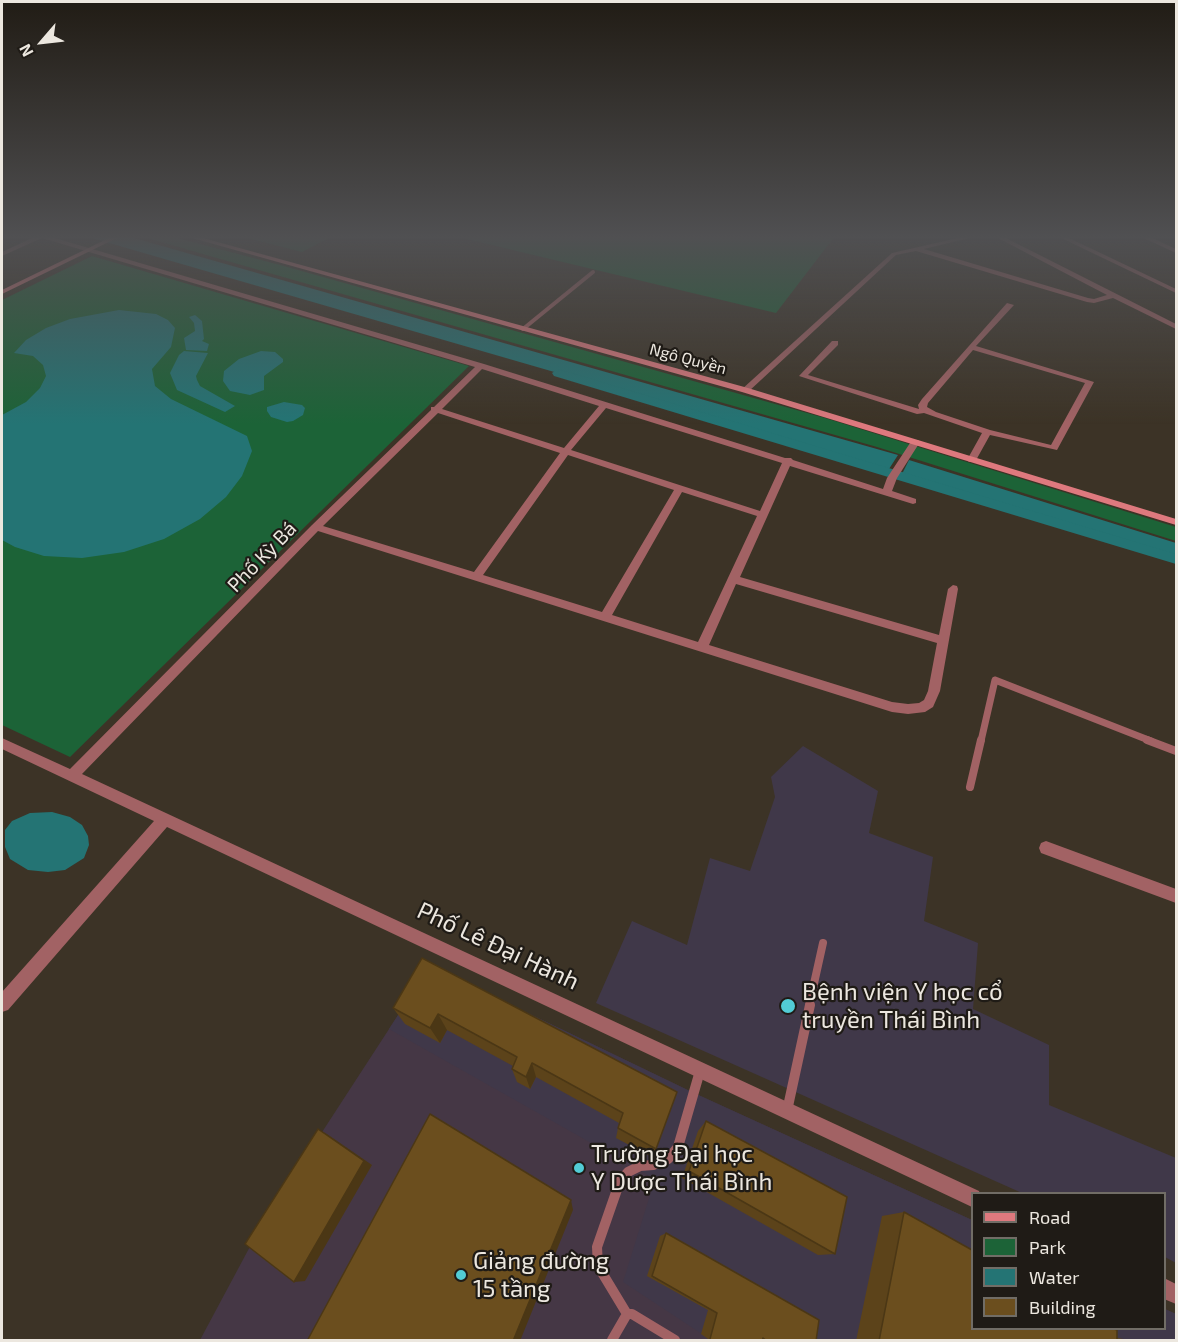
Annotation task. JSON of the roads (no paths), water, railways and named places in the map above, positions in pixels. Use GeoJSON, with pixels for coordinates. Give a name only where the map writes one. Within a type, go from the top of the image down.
{"type":"FeatureCollection","features":[{"type":"Feature","properties":{"kind":"street"},"geometry":{"type":"LineString","coordinates":[[252,299],[788,460],[913,501]]}},
{"type":"Feature","properties":{"kind":"street","name":"Ngô Quyền"},"geometry":{"type":"LineString","coordinates":[[414,299],[745,390],[1176,522]]}},
{"type":"Feature","properties":{"kind":"street"},"geometry":{"type":"LineString","coordinates":[[745,390],[845,299]]}},
{"type":"Feature","properties":{"kind":"street"},"geometry":{"type":"LineString","coordinates":[[1082,299],[1094,301],[1102,299]]}},
{"type":"Feature","properties":{"kind":"street"},"geometry":{"type":"LineString","coordinates":[[1121,299],[1176,327]]}},
{"type":"Feature","properties":{"kind":"street"},"geometry":{"type":"LineString","coordinates":[[971,347],[1090,382],[1054,448],[987,432],[933,414],[924,409],[922,405],[971,347],[1010,305]]}},
{"type":"Feature","properties":{"kind":"street"},"geometry":{"type":"LineString","coordinates":[[835,343],[803,376],[920,412],[924,409]]}},
{"type":"Feature","properties":{"kind":"street","name":"Phố Kỳ Bá"},"geometry":{"type":"LineString","coordinates":[[72,776],[316,527],[480,366]]}},
{"type":"Feature","properties":{"kind":"street"},"geometry":{"type":"LineString","coordinates":[[476,576],[566,452],[605,404]]}},
{"type":"Feature","properties":{"kind":"street"},"geometry":{"type":"LineString","coordinates":[[434,409],[763,515]]}},
{"type":"Feature","properties":{"kind":"street"},"geometry":{"type":"LineString","coordinates":[[972,460],[987,432]]}},
{"type":"Feature","properties":{"kind":"street"},"geometry":{"type":"LineString","coordinates":[[887,492],[892,478],[915,442]]}},
{"type":"Feature","properties":{"kind":"street"},"geometry":{"type":"LineString","coordinates":[[702,647],[788,460]]}},
{"type":"Feature","properties":{"kind":"street"},"geometry":{"type":"LineString","coordinates":[[605,617],[680,488]]}},
{"type":"Feature","properties":{"kind":"street"},"geometry":{"type":"LineString","coordinates":[[316,527],[892,707],[908,709],[921,708],[929,703],[934,691],[953,590]]}},
{"type":"Feature","properties":{"kind":"street"},"geometry":{"type":"LineString","coordinates":[[733,579],[944,641]]}},
{"type":"Feature","properties":{"kind":"street","name":"Phố Lê Đại Hành"},"geometry":{"type":"LineString","coordinates":[[2,743],[971,1198]]}},
{"type":"Feature","properties":{"kind":"street"},"geometry":{"type":"LineString","coordinates":[[2,1004],[165,819]]}},
{"type":"Feature","properties":{"kind":"street"},"geometry":{"type":"LineString","coordinates":[[1046,848],[1176,896]]}},
{"type":"Feature","properties":{"kind":"lane"},"geometry":{"type":"LineString","coordinates":[[524,329],[561,299]]}},
{"type":"Feature","properties":{"kind":"lane"},"geometry":{"type":"LineString","coordinates":[[970,787],[995,680],[1176,752]]}},
{"type":"Feature","properties":{"kind":"lane"},"geometry":{"type":"LineString","coordinates":[[787,1111],[823,943]]}},
{"type":"Feature","properties":{"kind":"lane"},"geometry":{"type":"LineString","coordinates":[[675,1341],[637,1316],[627,1314],[606,1284],[598,1266],[597,1247],[620,1181],[628,1172],[640,1166],[653,1165],[668,1159],[678,1147],[700,1069]]}},
{"type":"Feature","properties":{"kind":"lane"},"geometry":{"type":"LineString","coordinates":[[612,1341],[627,1314]]}},
{"type":"Feature","properties":{"kind":"water"},"geometry":{"type":"Polygon","coordinates":[[[301,299],[347,299],[898,455],[889,469],[301,299]]]}},
{"type":"Feature","properties":{"kind":"water"},"geometry":{"type":"Polygon","coordinates":[[[119,310],[156,314],[168,320],[175,328],[171,347],[152,369],[155,386],[171,399],[247,436],[252,451],[242,476],[226,497],[200,519],[164,539],[124,552],[82,558],[44,556],[15,547],[2,540],[2,415],[26,402],[40,388],[46,376],[43,365],[33,356],[14,353],[26,340],[46,328],[70,319],[119,310]]]}},
{"type":"Feature","properties":{"kind":"water"},"geometry":{"type":"Polygon","coordinates":[[[195,315],[202,321],[204,339],[202,341],[209,344],[207,351],[186,350],[184,338],[195,331],[194,323],[189,317],[195,315]]]}},
{"type":"Feature","properties":{"kind":"water"},"geometry":{"type":"Polygon","coordinates":[[[184,351],[208,353],[196,376],[200,386],[235,406],[225,412],[177,390],[170,373],[179,355],[184,351]]]}},
{"type":"Feature","properties":{"kind":"water"},"geometry":{"type":"Polygon","coordinates":[[[261,351],[275,352],[283,359],[283,362],[264,376],[264,390],[250,395],[230,391],[223,381],[224,371],[239,359],[261,351]]]}},
{"type":"Feature","properties":{"kind":"water"},"geometry":{"type":"Polygon","coordinates":[[[284,402],[302,405],[305,408],[303,415],[287,422],[271,417],[267,407],[284,402]]]}},
{"type":"Feature","properties":{"kind":"water"},"geometry":{"type":"Polygon","coordinates":[[[909,460],[1176,543],[1176,559],[901,476],[909,460]]]}},
{"type":"Feature","properties":{"kind":"water"},"geometry":{"type":"Polygon","coordinates":[[[52,812],[70,817],[82,825],[88,836],[89,845],[84,858],[65,870],[48,872],[28,870],[10,859],[5,847],[5,830],[12,821],[30,813],[52,812]]]}},
{"type":"Feature","properties":{"kind":"waterway"},"geometry":{"type":"LineString","coordinates":[[558,373],[1176,559]]}},
{"type":"Feature","properties":{"kind":"place","name":"Bệnh viện Y học cổ truyền Thái Bình"},"geometry":{"type":"Point","coordinates":[788,1006]}},
{"type":"Feature","properties":{"kind":"place","name":"Trường Đại học Y Dược Thái Bình"},"geometry":{"type":"Point","coordinates":[579,1168]}},
{"type":"Feature","properties":{"kind":"place","name":"Giảng đường 15 tầng"},"geometry":{"type":"Point","coordinates":[461,1275]}}]}
